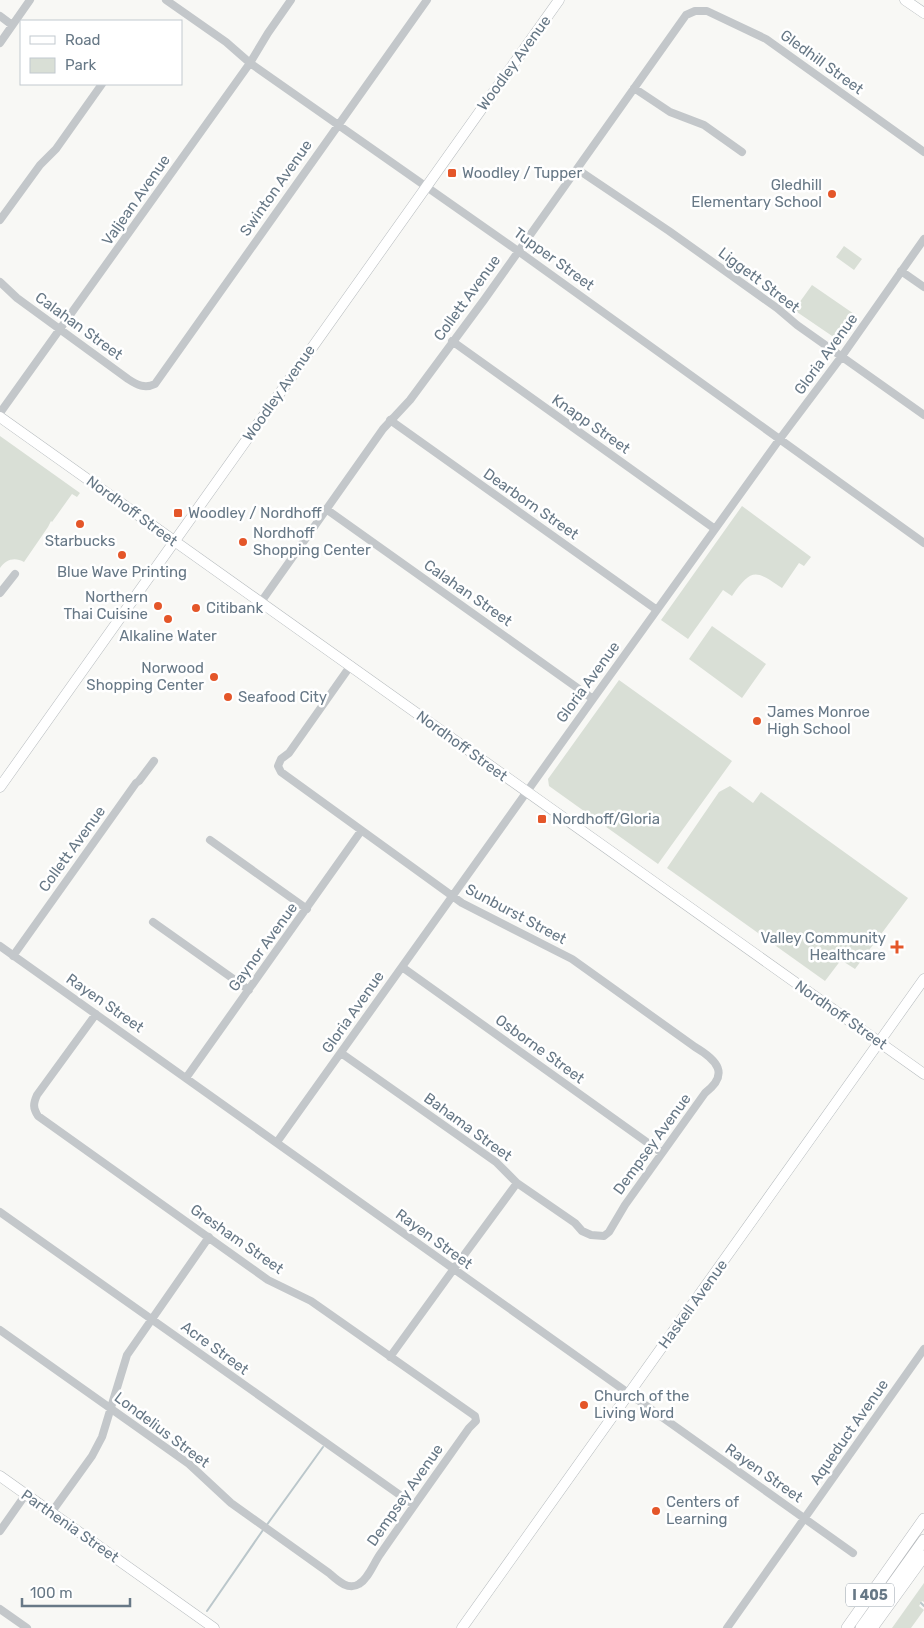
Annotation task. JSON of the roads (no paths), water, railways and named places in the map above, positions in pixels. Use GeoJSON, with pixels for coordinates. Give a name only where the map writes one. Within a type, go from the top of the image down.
{"type":"FeatureCollection","features":[{"type":"Feature","properties":{"kind":"highway","name":"I 405"},"geometry":{"type":"LineString","coordinates":[[846,1628],[923,1523]]}},
{"type":"Feature","properties":{"kind":"highway"},"geometry":{"type":"LineString","coordinates":[[856,1628],[923,1523]]}},
{"type":"Feature","properties":{"kind":"highway"},"geometry":{"type":"LineString","coordinates":[[861,1628],[924,1540]]}},
{"type":"Feature","properties":{"kind":"highway","name":"I 405"},"geometry":{"type":"LineString","coordinates":[[872,1628],[924,1556]]}},
{"type":"Feature","properties":{"kind":"highway"},"geometry":{"type":"LineString","coordinates":[[901,1589],[924,1566]]}},
{"type":"Feature","properties":{"kind":"main road","name":"Woodley Avenue"},"geometry":{"type":"LineString","coordinates":[[0,787],[559,0]]}},
{"type":"Feature","properties":{"kind":"main road"},"geometry":{"type":"LineString","coordinates":[[905,0],[924,13]]}},
{"type":"Feature","properties":{"kind":"main road","name":"Nordhoff Street"},"geometry":{"type":"LineString","coordinates":[[0,415],[175,542],[351,665],[924,1074]]}},
{"type":"Feature","properties":{"kind":"main road","name":"Haskell Avenue"},"geometry":{"type":"LineString","coordinates":[[462,1628],[924,979]]}},
{"type":"Feature","properties":{"kind":"main road","name":"Parthenia Street"},"geometry":{"type":"LineString","coordinates":[[0,1476],[214,1628]]}},
{"type":"Feature","properties":{"kind":"street"},"geometry":{"type":"LineString","coordinates":[[0,42],[30,0]]}},
{"type":"Feature","properties":{"kind":"street","name":"Tupper Street"},"geometry":{"type":"LineString","coordinates":[[166,0],[226,42],[250,63],[337,126],[518,251],[924,543]]}},
{"type":"Feature","properties":{"kind":"street","name":"Valjean Avenue"},"geometry":{"type":"LineString","coordinates":[[0,415],[250,63],[291,0]]}},
{"type":"Feature","properties":{"kind":"street","name":"Swinton Avenue"},"geometry":{"type":"LineString","coordinates":[[145,387],[155,384],[162,375],[167,365],[427,0]]}},
{"type":"Feature","properties":{"kind":"street","name":"Collett Avenue"},"geometry":{"type":"LineString","coordinates":[[261,602],[390,420],[410,400],[484,300],[680,21],[686,15],[695,11]]}},
{"type":"Feature","properties":{"kind":"street","name":"Gledhill Street"},"geometry":{"type":"LineString","coordinates":[[695,11],[707,12],[766,39],[924,152]]}},
{"type":"Feature","properties":{"kind":"street"},"geometry":{"type":"LineString","coordinates":[[0,16],[12,25]]}},
{"type":"Feature","properties":{"kind":"street"},"geometry":{"type":"LineString","coordinates":[[0,220],[40,165],[56,149],[101,85]]}},
{"type":"Feature","properties":{"kind":"street"},"geometry":{"type":"LineString","coordinates":[[634,88],[670,112],[704,125],[742,152]]}},
{"type":"Feature","properties":{"kind":"street","name":"Liggett Street"},"geometry":{"type":"LineString","coordinates":[[576,168],[669,231],[924,415]]}},
{"type":"Feature","properties":{"kind":"street","name":"Gloria Avenue"},"geometry":{"type":"LineString","coordinates":[[277,1142],[715,528],[842,356],[924,239]]}},
{"type":"Feature","properties":{"kind":"street"},"geometry":{"type":"LineString","coordinates":[[901,271],[924,287]]}},
{"type":"Feature","properties":{"kind":"street","name":"Calahan Street"},"geometry":{"type":"LineString","coordinates":[[0,282],[17,298],[128,380],[145,387]]}},
{"type":"Feature","properties":{"kind":"street","name":"Knapp Street"},"geometry":{"type":"LineString","coordinates":[[452,342],[715,528]]}},
{"type":"Feature","properties":{"kind":"street","name":"Dearborn Street"},"geometry":{"type":"LineString","coordinates":[[390,420],[657,610]]}},
{"type":"Feature","properties":{"kind":"street","name":"Calahan Street"},"geometry":{"type":"LineString","coordinates":[[326,510],[593,699]]}},
{"type":"Feature","properties":{"kind":"street"},"geometry":{"type":"LineString","coordinates":[[0,593],[15,574]]}},
{"type":"Feature","properties":{"kind":"street","name":"Sunburst Street"},"geometry":{"type":"LineString","coordinates":[[351,665],[288,754],[281,759],[278,766],[283,775],[462,903],[572,959],[695,1048],[710,1056],[719,1068]]}},
{"type":"Feature","properties":{"kind":"street","name":"Collett Avenue"},"geometry":{"type":"LineString","coordinates":[[13,956],[136,783],[154,761]]}},
{"type":"Feature","properties":{"kind":"street","name":"Gaynor Avenue"},"geometry":{"type":"LineString","coordinates":[[186,1078],[361,831]]}},
{"type":"Feature","properties":{"kind":"street"},"geometry":{"type":"LineString","coordinates":[[210,840],[307,908]]}},
{"type":"Feature","properties":{"kind":"street"},"geometry":{"type":"LineString","coordinates":[[153,922],[249,990]]}},
{"type":"Feature","properties":{"kind":"street","name":"Rayen Street"},"geometry":{"type":"LineString","coordinates":[[0,946],[852,1553]]}},
{"type":"Feature","properties":{"kind":"street","name":"Osborne Street"},"geometry":{"type":"LineString","coordinates":[[402,967],[662,1153]]}},
{"type":"Feature","properties":{"kind":"street","name":"Gresham Street"},"geometry":{"type":"LineString","coordinates":[[96,1014],[34,1101],[34,1110],[44,1121],[268,1280],[311,1301],[477,1418]]}},
{"type":"Feature","properties":{"kind":"street","name":"Bahama Street"},"geometry":{"type":"LineString","coordinates":[[342,1053],[496,1162],[517,1183],[575,1222],[587,1234],[604,1236]]}},
{"type":"Feature","properties":{"kind":"street","name":"Dempsey Avenue"},"geometry":{"type":"LineString","coordinates":[[604,1236],[614,1227],[625,1205],[705,1093],[716,1082],[719,1068]]}},
{"type":"Feature","properties":{"kind":"street"},"geometry":{"type":"LineString","coordinates":[[390,1357],[517,1183]]}},
{"type":"Feature","properties":{"kind":"street","name":"Acre Street"},"geometry":{"type":"LineString","coordinates":[[0,1212],[414,1505]]}},
{"type":"Feature","properties":{"kind":"street"},"geometry":{"type":"LineString","coordinates":[[51,1512],[96,1449],[102,1437],[109,1408],[127,1355],[209,1237]]}},
{"type":"Feature","properties":{"kind":"street","name":"Londelius Street"},"geometry":{"type":"LineString","coordinates":[[0,1330],[188,1464],[231,1503],[330,1573],[341,1583],[354,1586]]}},
{"type":"Feature","properties":{"kind":"street","name":"Aqueduct Avenue"},"geometry":{"type":"LineString","coordinates":[[727,1628],[924,1349]]}},
{"type":"Feature","properties":{"kind":"street","name":"Dempsey Avenue"},"geometry":{"type":"LineString","coordinates":[[354,1586],[360,1584],[366,1577],[375,1560],[469,1428],[475,1424],[477,1418]]}},
{"type":"Feature","properties":{"kind":"street"},"geometry":{"type":"LineString","coordinates":[[0,1531],[26,1494]]}},
{"type":"Feature","properties":{"kind":"street"},"geometry":{"type":"LineString","coordinates":[[0,1609],[27,1628]]}},
{"type":"Feature","properties":{"kind":"waterway"},"geometry":{"type":"LineString","coordinates":[[266,1526],[323,1447]]}},
{"type":"Feature","properties":{"kind":"waterway"},"geometry":{"type":"LineString","coordinates":[[207,1611],[263,1530]]}},
{"type":"Feature","properties":{"kind":"waterway"},"geometry":{"type":"LineString","coordinates":[[921,1603],[924,1606]]}},
{"type":"Feature","properties":{"kind":"place","name":"Woodley / Tupper"},"geometry":{"type":"Point","coordinates":[452,173]}},
{"type":"Feature","properties":{"kind":"place","name":"Gledhill Elementary School"},"geometry":{"type":"Point","coordinates":[832,194]}},
{"type":"Feature","properties":{"kind":"place","name":"Woodley / Nordhoff"},"geometry":{"type":"Point","coordinates":[178,513]}},
{"type":"Feature","properties":{"kind":"place","name":"Starbucks"},"geometry":{"type":"Point","coordinates":[80,524]}},
{"type":"Feature","properties":{"kind":"place","name":"Nordhoff Shopping Center"},"geometry":{"type":"Point","coordinates":[243,542]}},
{"type":"Feature","properties":{"kind":"place","name":"Blue Wave Printing"},"geometry":{"type":"Point","coordinates":[122,555]}},
{"type":"Feature","properties":{"kind":"place","name":"Northern Thai Cuisine"},"geometry":{"type":"Point","coordinates":[158,606]}},
{"type":"Feature","properties":{"kind":"place","name":"Citibank"},"geometry":{"type":"Point","coordinates":[196,608]}},
{"type":"Feature","properties":{"kind":"place","name":"Alkaline Water"},"geometry":{"type":"Point","coordinates":[168,619]}},
{"type":"Feature","properties":{"kind":"place","name":"Norwood Shopping Center"},"geometry":{"type":"Point","coordinates":[214,677]}},
{"type":"Feature","properties":{"kind":"place","name":"Seafood City"},"geometry":{"type":"Point","coordinates":[228,697]}},
{"type":"Feature","properties":{"kind":"place","name":"James Monroe High School"},"geometry":{"type":"Point","coordinates":[757,721]}},
{"type":"Feature","properties":{"kind":"place","name":"Nordhoff/Gloria"},"geometry":{"type":"Point","coordinates":[542,819]}},
{"type":"Feature","properties":{"kind":"place","name":"Valley Community Healthcare"},"geometry":{"type":"Point","coordinates":[897,947]}},
{"type":"Feature","properties":{"kind":"place","name":"Church of the Living Word"},"geometry":{"type":"Point","coordinates":[584,1405]}},
{"type":"Feature","properties":{"kind":"place","name":"Centers of Learning"},"geometry":{"type":"Point","coordinates":[656,1511]}}]}
